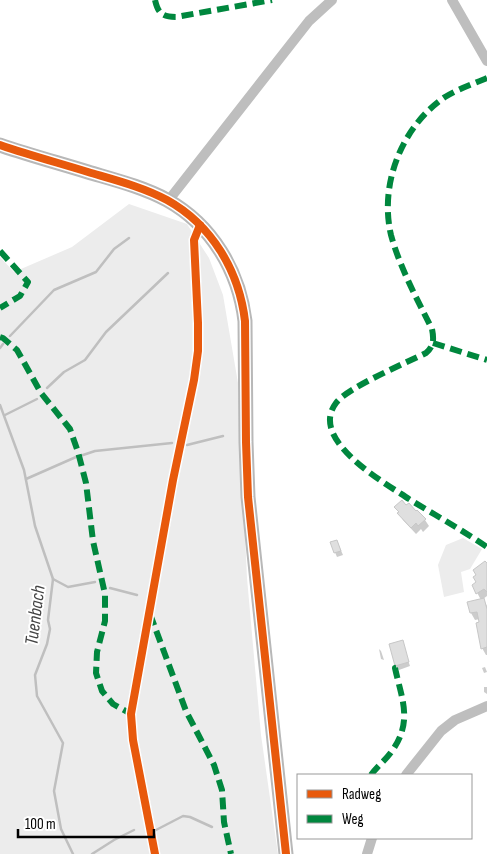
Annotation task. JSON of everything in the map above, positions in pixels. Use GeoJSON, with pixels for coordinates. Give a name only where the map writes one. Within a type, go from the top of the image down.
{"type":"FeatureCollection","features":[{"type":"Feature","properties":{"kind":"street"},"geometry":{"type":"LineString","coordinates":[[168,200],[310,21],[332,0]]}},
{"type":"Feature","properties":{"kind":"street"},"geometry":{"type":"LineString","coordinates":[[452,0],[487,61]]}},
{"type":"Feature","properties":{"kind":"street"},"geometry":{"type":"LineString","coordinates":[[0,145],[120,182],[168,200],[200,225],[210,236],[228,263],[239,291],[245,321],[248,497],[286,854]]}},
{"type":"Feature","properties":{"kind":"street"},"geometry":{"type":"LineString","coordinates":[[155,854],[133,740],[131,714],[198,351],[194,240],[200,225]]}},
{"type":"Feature","properties":{"kind":"street"},"geometry":{"type":"LineString","coordinates":[[407,774],[446,727],[460,717],[487,706]]}},
{"type":"Feature","properties":{"kind":"street"},"geometry":{"type":"LineString","coordinates":[[367,854],[372,839]]}},
{"type":"Feature","properties":{"kind":"shaded area"},"geometry":{"type":"Polygon","coordinates":[[[129,204],[187,224],[209,258],[223,295],[238,383],[247,578],[261,735],[278,854],[0,854],[0,257],[14,272],[72,247],[129,204]]]}},
{"type":"Feature","properties":{"kind":"shaded area"},"geometry":{"type":"Polygon","coordinates":[[[463,538],[482,549],[470,569],[461,572],[464,592],[444,597],[438,565],[446,545],[463,538]]]}},
{"type":"Feature","properties":{"kind":"building"},"geometry":{"type":"Polygon","coordinates":[[[402,500],[406,505],[409,503],[426,519],[418,526],[416,523],[411,528],[394,507],[402,500]]]}},
{"type":"Feature","properties":{"kind":"building"},"geometry":{"type":"Polygon","coordinates":[[[337,540],[341,551],[334,553],[330,542],[337,540]]]}},
{"type":"Feature","properties":{"kind":"building"},"geometry":{"type":"Polygon","coordinates":[[[485,561],[487,563],[487,592],[484,589],[476,594],[472,585],[476,582],[473,577],[476,575],[473,570],[485,561]]]}},
{"type":"Feature","properties":{"kind":"building"},"geometry":{"type":"Polygon","coordinates":[[[484,598],[487,609],[487,647],[481,649],[476,623],[479,622],[477,612],[470,613],[467,602],[484,598]]]}},
{"type":"Feature","properties":{"kind":"building"},"geometry":{"type":"Polygon","coordinates":[[[403,640],[409,662],[395,666],[389,644],[403,640]]]}},
{"type":"Feature","properties":{"kind":"waterway"},"geometry":{"type":"LineString","coordinates":[[10,336],[54,290],[96,272],[114,249],[129,238]]}},
{"type":"Feature","properties":{"kind":"waterway"},"geometry":{"type":"LineString","coordinates":[[47,388],[64,372],[85,360],[106,332],[168,273]]}},
{"type":"Feature","properties":{"kind":"waterway"},"geometry":{"type":"LineString","coordinates":[[0,348],[3,344]]}},
{"type":"Feature","properties":{"kind":"waterway"},"geometry":{"type":"LineString","coordinates":[[5,415],[37,399]]}},
{"type":"Feature","properties":{"kind":"waterway","name":"Tuenbach"},"geometry":{"type":"LineString","coordinates":[[0,405],[24,470],[35,526],[53,579],[48,620],[50,629],[47,644],[35,675],[37,696],[63,743],[54,791],[61,829],[73,854]]}},
{"type":"Feature","properties":{"kind":"waterway"},"geometry":{"type":"LineString","coordinates":[[187,445],[223,436]]}},
{"type":"Feature","properties":{"kind":"waterway"},"geometry":{"type":"LineString","coordinates":[[83,455],[95,451],[172,443]]}},
{"type":"Feature","properties":{"kind":"waterway"},"geometry":{"type":"LineString","coordinates":[[26,479],[76,457]]}},
{"type":"Feature","properties":{"kind":"waterway"},"geometry":{"type":"LineString","coordinates":[[53,579],[68,587],[95,582]]}},
{"type":"Feature","properties":{"kind":"waterway"},"geometry":{"type":"LineString","coordinates":[[110,588],[137,595]]}},
{"type":"Feature","properties":{"kind":"waterway"},"geometry":{"type":"LineString","coordinates":[[156,830],[183,816],[190,817],[212,827]]}},
{"type":"Feature","properties":{"kind":"waterway"},"geometry":{"type":"LineString","coordinates":[[92,854],[134,830]]}},
{"type":"Feature","properties":{"kind":"marked path"},"geometry":{"type":"LineString","coordinates":[[155,0],[161,13],[176,17],[272,0]]}},
{"type":"Feature","properties":{"kind":"marked path"},"geometry":{"type":"LineString","coordinates":[[487,78],[450,94],[430,109],[406,140],[397,158],[391,177],[388,196],[388,216],[391,235],[404,271],[432,329],[432,345],[426,353],[364,383],[342,397],[336,403],[330,417],[332,431],[340,445],[353,459],[409,499],[487,547]]}},
{"type":"Feature","properties":{"kind":"marked path"},"geometry":{"type":"LineString","coordinates":[[0,251],[28,282],[20,296],[0,308]]}},
{"type":"Feature","properties":{"kind":"marked path"},"geometry":{"type":"LineString","coordinates":[[0,337],[17,350],[41,393],[70,429],[78,452],[86,483],[93,541],[105,594],[105,621],[97,652],[96,673],[102,691],[113,704],[131,714]]}},
{"type":"Feature","properties":{"kind":"marked path"},"geometry":{"type":"LineString","coordinates":[[433,343],[487,360]]}},
{"type":"Feature","properties":{"kind":"marked path"},"geometry":{"type":"LineString","coordinates":[[150,614],[186,711],[214,765],[222,790],[224,822],[231,854]]}},
{"type":"Feature","properties":{"kind":"marked path"},"geometry":{"type":"LineString","coordinates":[[372,774],[392,751],[402,730],[404,720],[403,700],[395,668],[402,666]]}},
{"type":"Feature","properties":{"kind":"cycle path"},"geometry":{"type":"LineString","coordinates":[[0,145],[129,184],[167,200],[197,222],[210,236],[230,267],[242,302],[245,321],[248,497],[286,854]]}},
{"type":"Feature","properties":{"kind":"cycle path"},"geometry":{"type":"LineString","coordinates":[[155,854],[133,740],[131,714],[173,480],[194,380],[198,351],[194,240],[200,225]]}}]}
